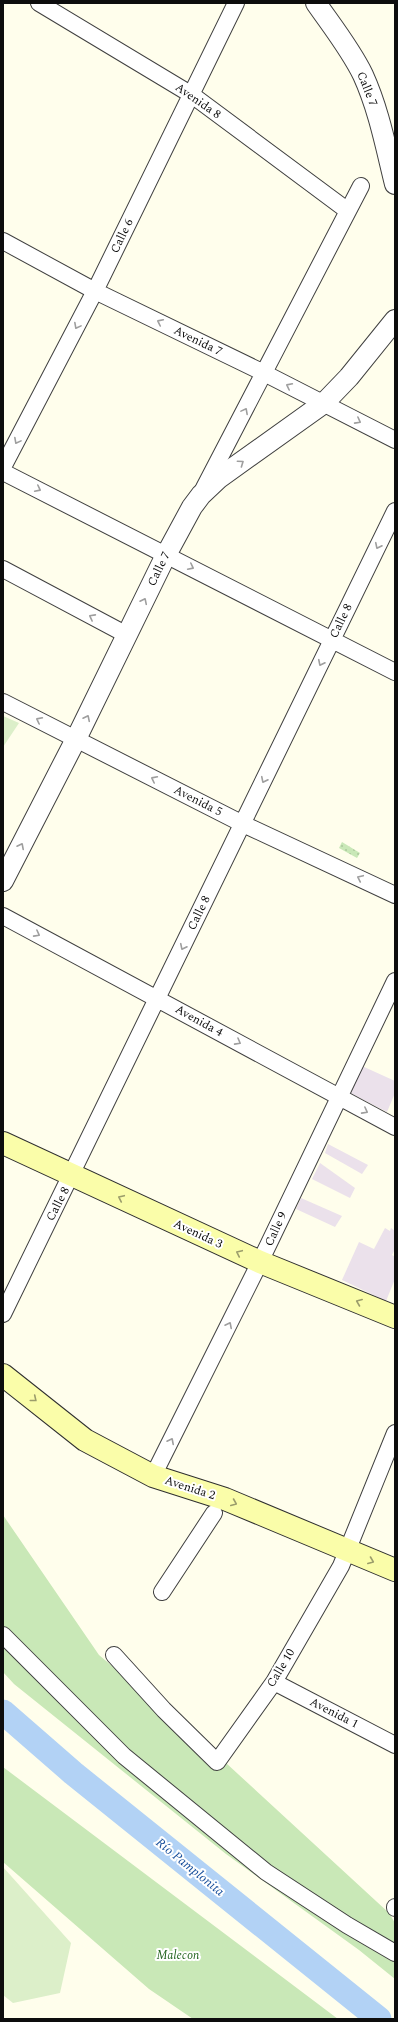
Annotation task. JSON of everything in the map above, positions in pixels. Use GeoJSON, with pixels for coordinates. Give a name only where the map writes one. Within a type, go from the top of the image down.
{"type":"FeatureCollection","features":[{"type":"Feature","properties":{"kind":"main road","name":"Avenida 3"},"geometry":{"type":"LineString","coordinates":[[3,1143],[260,1262],[395,1317]]}},
{"type":"Feature","properties":{"kind":"main road","name":"Avenida 2"},"geometry":{"type":"LineString","coordinates":[[3,1375],[85,1440],[153,1476],[224,1499],[395,1570]]}},
{"type":"Feature","properties":{"kind":"street","name":"Avenida 8"},"geometry":{"type":"LineString","coordinates":[[39,3],[192,95],[348,211]]}},
{"type":"Feature","properties":{"kind":"street","name":"Calle 6"},"geometry":{"type":"LineString","coordinates":[[3,467],[95,291],[236,3]]}},
{"type":"Feature","properties":{"kind":"street","name":"Calle 7"},"geometry":{"type":"LineString","coordinates":[[316,3],[350,53],[362,74],[376,110],[395,184]]}},
{"type":"Feature","properties":{"kind":"street"},"geometry":{"type":"LineString","coordinates":[[201,495],[361,186]]}},
{"type":"Feature","properties":{"kind":"street","name":"Avenida 7"},"geometry":{"type":"LineString","coordinates":[[3,240],[95,291],[264,373],[395,440]]}},
{"type":"Feature","properties":{"kind":"street","name":"Calle 7"},"geometry":{"type":"LineString","coordinates":[[3,880],[76,739],[166,555],[189,512],[201,495],[220,478],[324,403],[349,377],[395,320]]}},
{"type":"Feature","properties":{"kind":"street"},"geometry":{"type":"LineString","coordinates":[[3,472],[395,672]]}},
{"type":"Feature","properties":{"kind":"street","name":"Calle 8"},"geometry":{"type":"LineString","coordinates":[[3,1314],[72,1176],[395,511]]}},
{"type":"Feature","properties":{"kind":"street"},"geometry":{"type":"LineString","coordinates":[[3,569],[127,635]]}},
{"type":"Feature","properties":{"kind":"street","name":"Avenida 5"},"geometry":{"type":"LineString","coordinates":[[3,702],[243,824],[395,894]]}},
{"type":"Feature","properties":{"kind":"street","name":"Avenida 4"},"geometry":{"type":"LineString","coordinates":[[3,916],[158,998],[395,1127]]}},
{"type":"Feature","properties":{"kind":"street","name":"Calle 9"},"geometry":{"type":"LineString","coordinates":[[153,1476],[260,1262],[395,981]]}},
{"type":"Feature","properties":{"kind":"street","name":"Calle 10"},"geometry":{"type":"LineString","coordinates":[[114,1655],[164,1710],[216,1762],[274,1682],[341,1566],[395,1433]]}},
{"type":"Feature","properties":{"kind":"street"},"geometry":{"type":"LineString","coordinates":[[162,1592],[214,1513]]}},
{"type":"Feature","properties":{"kind":"street"},"geometry":{"type":"LineString","coordinates":[[3,1635],[124,1756],[260,1867],[306,1900],[395,1953]]}},
{"type":"Feature","properties":{"kind":"street","name":"Avenida 1"},"geometry":{"type":"LineString","coordinates":[[274,1682],[395,1745]]}},
{"type":"Feature","properties":{"kind":"shaded area"},"geometry":{"type":"Polygon","coordinates":[[[362,1066],[395,1081],[395,1093],[387,1112],[350,1093],[362,1066]]]}},
{"type":"Feature","properties":{"kind":"shaded area"},"geometry":{"type":"Polygon","coordinates":[[[328,1144],[368,1165],[362,1174],[325,1153],[328,1144]]]}},
{"type":"Feature","properties":{"kind":"shaded area"},"geometry":{"type":"Polygon","coordinates":[[[320,1163],[355,1188],[350,1198],[312,1179],[320,1163]]]}},
{"type":"Feature","properties":{"kind":"shaded area"},"geometry":{"type":"Polygon","coordinates":[[[301,1198],[342,1216],[335,1227],[296,1209],[301,1198]]]}},
{"type":"Feature","properties":{"kind":"shaded area"},"geometry":{"type":"Polygon","coordinates":[[[385,1228],[390,1231],[391,1228],[395,1231],[395,1249],[392,1255],[395,1257],[395,1279],[386,1301],[342,1280],[359,1242],[374,1249],[385,1228]]]}},
{"type":"Feature","properties":{"kind":"green space"},"geometry":{"type":"Polygon","coordinates":[[[3,716],[19,723],[3,747],[3,716]]]}},
{"type":"Feature","properties":{"kind":"green space"},"geometry":{"type":"Polygon","coordinates":[[[342,842],[360,853],[357,858],[339,848],[342,842]]]}},
{"type":"Feature","properties":{"kind":"green space"},"geometry":{"type":"Polygon","coordinates":[[[3,1515],[99,1655],[213,1751],[389,1913],[395,1923],[395,1979],[359,1950],[226,1854],[14,1684],[3,1672],[3,1515]]]}},
{"type":"Feature","properties":{"kind":"green space","name":"Malecon"},"geometry":{"type":"Polygon","coordinates":[[[3,1767],[338,2019],[193,2019],[149,1989],[3,1862],[3,1767]]]}},
{"type":"Feature","properties":{"kind":"green space"},"geometry":{"type":"Polygon","coordinates":[[[3,1867],[71,1943],[60,1993],[13,2003],[3,1995],[3,1867]]]}},
{"type":"Feature","properties":{"kind":"waterway","name":"Río Pamplonita"},"geometry":{"type":"LineString","coordinates":[[3,1712],[73,1773],[379,2019]]}}]}
